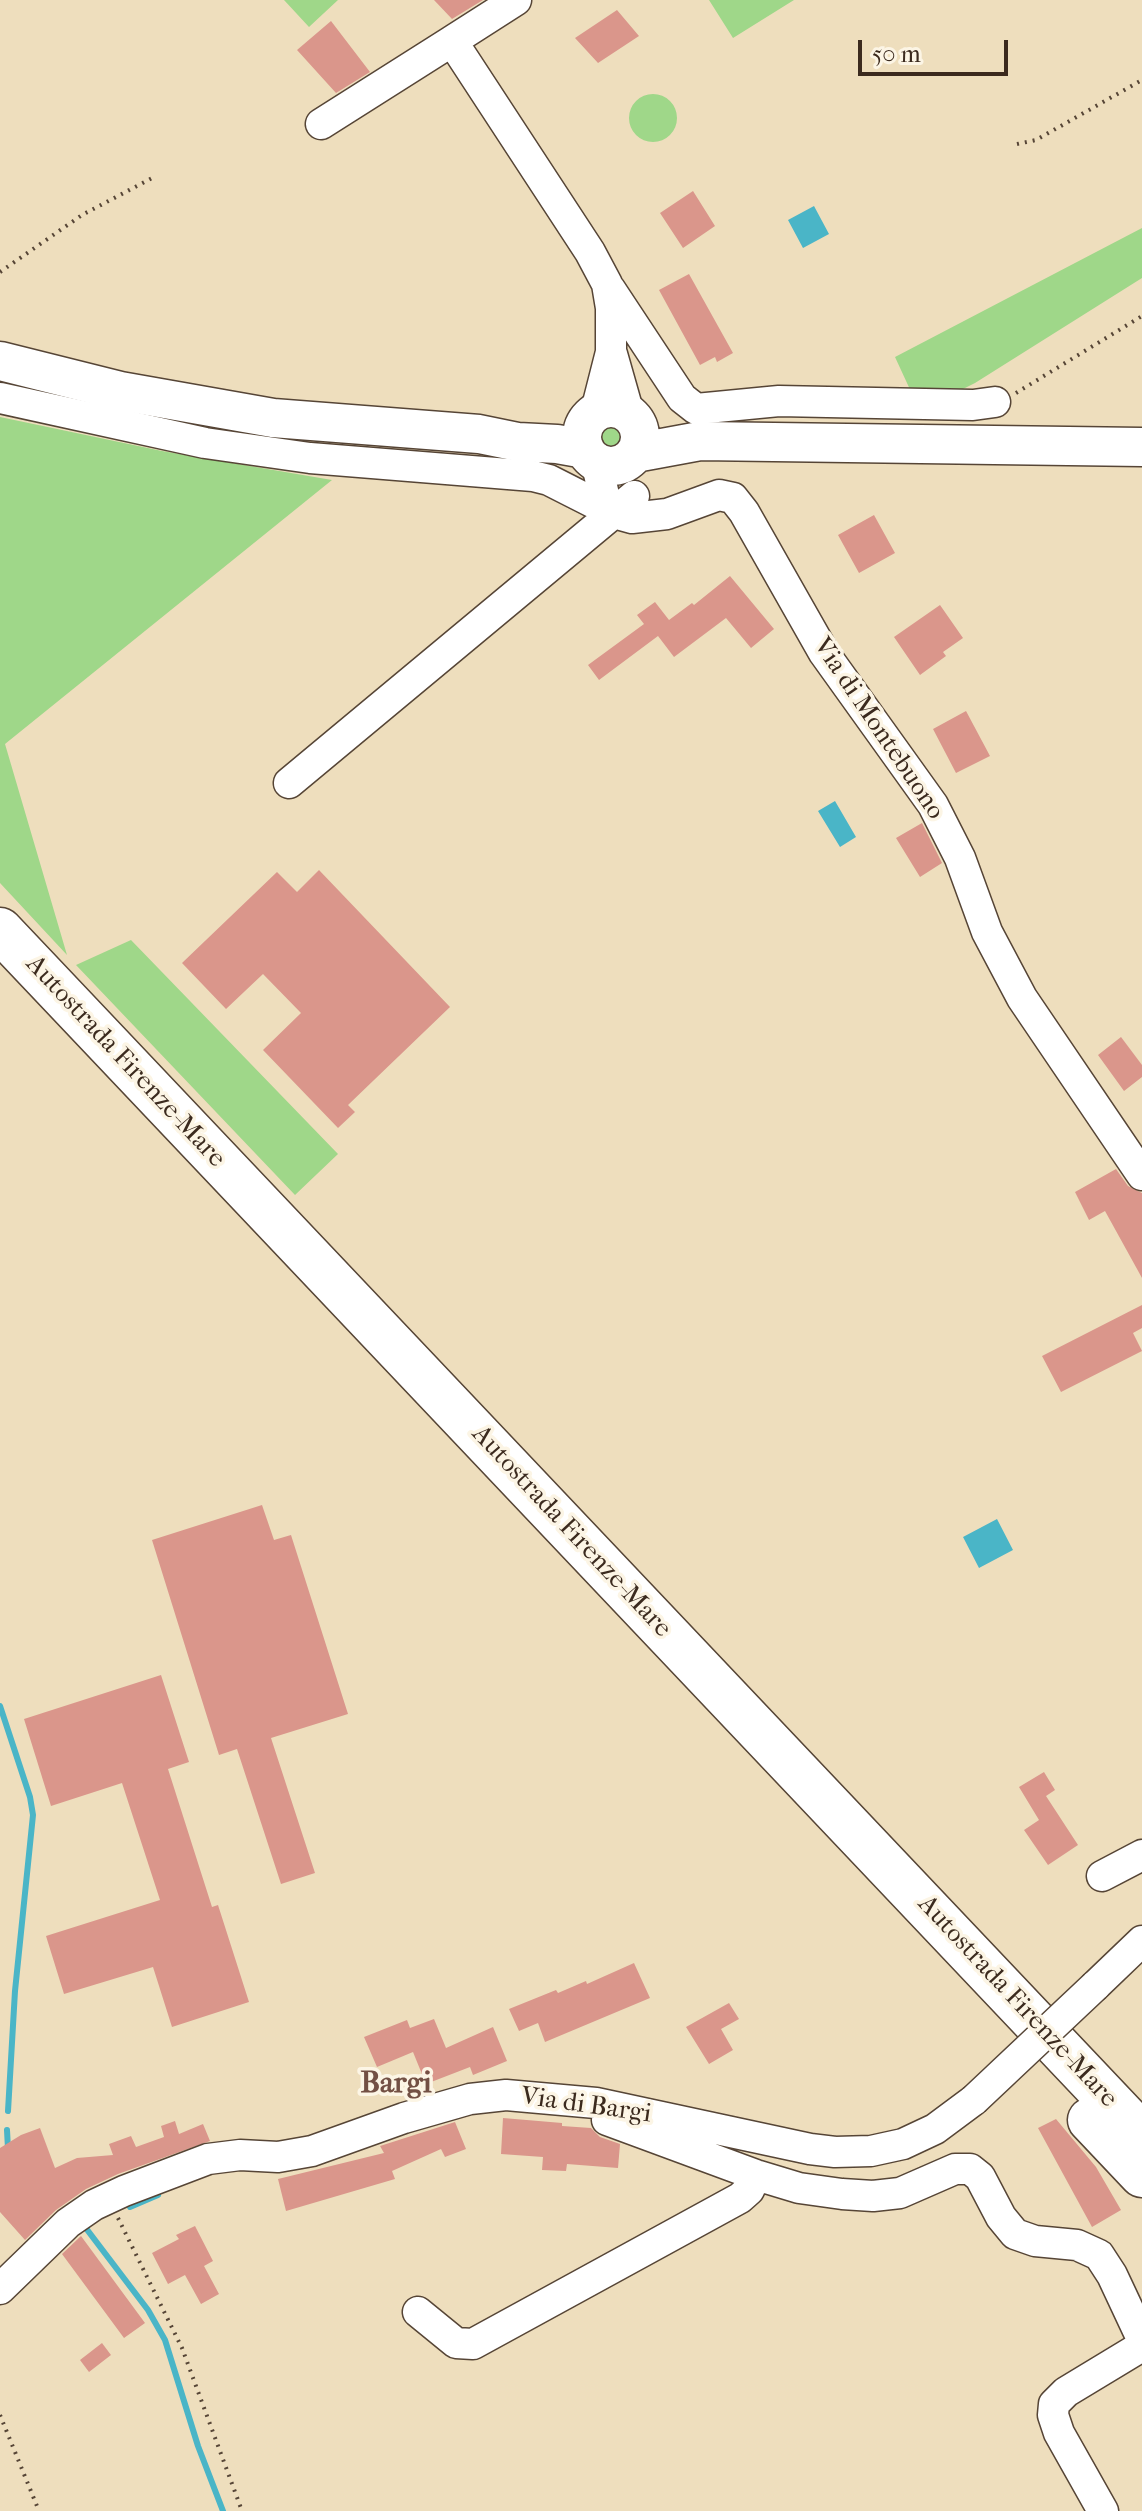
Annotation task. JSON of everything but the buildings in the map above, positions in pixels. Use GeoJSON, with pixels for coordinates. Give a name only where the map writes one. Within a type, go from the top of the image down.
{"type":"FeatureCollection","features":[{"type":"Feature","properties":{"kind":"highway","name":"Autostrada Firenze-Mare"},"geometry":{"type":"LineString","coordinates":[[0,930],[1142,2135]]}},
{"type":"Feature","properties":{"kind":"highway","name":"Autostrada Firenze-Mare"},"geometry":{"type":"LineString","coordinates":[[0,973],[1142,2175]]}},
{"type":"Feature","properties":{"kind":"main road"},"geometry":{"type":"LineString","coordinates":[[0,361],[120,391],[273,418],[479,434],[518,442],[557,444],[612,453],[700,441],[1142,447]]}},
{"type":"Feature","properties":{"kind":"street"},"geometry":{"type":"LineString","coordinates":[[321,124],[516,0]]}},
{"type":"Feature","properties":{"kind":"street"},"geometry":{"type":"LineString","coordinates":[[452,41],[682,398],[696,409],[779,401],[973,405],[995,402]]}},
{"type":"Feature","properties":{"kind":"street"},"geometry":{"type":"LineString","coordinates":[[289,783],[612,453],[611,308],[607,284]]}},
{"type":"Feature","properties":{"kind":"street"},"geometry":{"type":"LineString","coordinates":[[0,398],[205,443],[338,461],[526,475],[549,480],[572,492],[612,453]]}},
{"type":"Feature","properties":{"kind":"street","name":"Via di Montebuono"},"geometry":{"type":"LineString","coordinates":[[612,453],[657,516],[719,495],[733,498],[739,504],[824,653],[940,817],[960,858],[987,932],[1022,998],[1142,1175]]}},
{"type":"Feature","properties":{"kind":"street"},"geometry":{"type":"LineString","coordinates":[[1102,1876],[1142,1855]]}},
{"type":"Feature","properties":{"kind":"street","name":"Via di Bargi"},"geometry":{"type":"LineString","coordinates":[[0,2289],[88,2210],[208,2159],[240,2155],[278,2157],[312,2151],[404,2118],[470,2099],[506,2095],[561,2099],[835,2152],[871,2151],[903,2144],[935,2129],[974,2100],[1142,1941]]}},
{"type":"Feature","properties":{"kind":"street"},"geometry":{"type":"LineString","coordinates":[[561,2099],[624,2127],[799,2188],[873,2196],[900,2193],[955,2169],[970,2169],[980,2177],[1001,2217],[1015,2234],[1035,2241],[1077,2245],[1099,2255],[1108,2267],[1142,2339]]}},
{"type":"Feature","properties":{"kind":"street"},"geometry":{"type":"LineString","coordinates":[[418,2312],[456,2343],[473,2344],[740,2198],[749,2190],[756,2175]]}},
{"type":"Feature","properties":{"kind":"street"},"geometry":{"type":"LineString","coordinates":[[1103,2511],[1059,2433],[1053,2415],[1054,2404],[1066,2392],[1142,2346]]}},
{"type":"Feature","properties":{"kind":"path"},"geometry":{"type":"LineString","coordinates":[[1017,144],[1036,140],[1142,80]]}},
{"type":"Feature","properties":{"kind":"path"},"geometry":{"type":"LineString","coordinates":[[0,272],[82,215],[152,178]]}},
{"type":"Feature","properties":{"kind":"path"},"geometry":{"type":"LineString","coordinates":[[995,402],[1030,385],[1142,316]]}},
{"type":"Feature","properties":{"kind":"path"},"geometry":{"type":"LineString","coordinates":[[88,2210],[182,2348],[242,2511]]}},
{"type":"Feature","properties":{"kind":"path"},"geometry":{"type":"LineString","coordinates":[[0,2415],[39,2511]]}},
{"type":"Feature","properties":{"kind":"green space"},"geometry":{"type":"Polygon","coordinates":[[[284,0],[338,0],[309,27],[284,0]]]}},
{"type":"Feature","properties":{"kind":"green space"},"geometry":{"type":"Polygon","coordinates":[[[709,0],[794,0],[733,38],[709,0]]]}},
{"type":"Feature","properties":{"kind":"green space"},"geometry":{"type":"Polygon","coordinates":[[[653,94],[670,101],[677,118],[670,135],[653,142],[636,135],[629,118],[636,101],[653,94]]]}},
{"type":"Feature","properties":{"kind":"green space"},"geometry":{"type":"Polygon","coordinates":[[[1142,228],[1142,278],[975,383],[943,399],[913,396],[895,357],[1142,228]]]}},
{"type":"Feature","properties":{"kind":"green space"},"geometry":{"type":"Polygon","coordinates":[[[609,416],[628,425],[631,436],[622,453],[609,456],[591,433],[596,423],[609,416]]]}},
{"type":"Feature","properties":{"kind":"green space"},"geometry":{"type":"Polygon","coordinates":[[[0,417],[162,451],[332,480],[5,744],[67,955],[0,883],[0,417]]]}},
{"type":"Feature","properties":{"kind":"green space"},"geometry":{"type":"Polygon","coordinates":[[[131,940],[338,1154],[295,1195],[76,965],[131,940]]]}},
{"type":"Feature","properties":{"kind":"water"},"geometry":{"type":"Polygon","coordinates":[[[814,206],[829,234],[803,248],[788,220],[814,206]]]}},
{"type":"Feature","properties":{"kind":"water"},"geometry":{"type":"Polygon","coordinates":[[[835,801],[856,837],[840,847],[818,811],[835,801]]]}},
{"type":"Feature","properties":{"kind":"water"},"geometry":{"type":"Polygon","coordinates":[[[997,1519],[1013,1550],[979,1568],[963,1537],[997,1519]]]}},
{"type":"Feature","properties":{"kind":"waterway"},"geometry":{"type":"LineString","coordinates":[[0,1706],[33,1815],[15,1991],[8,2111]]}},
{"type":"Feature","properties":{"kind":"waterway"},"geometry":{"type":"LineString","coordinates":[[7,2130],[8,2149]]}},
{"type":"Feature","properties":{"kind":"waterway"},"geometry":{"type":"LineString","coordinates":[[130,2207],[158,2195]]}},
{"type":"Feature","properties":{"kind":"waterway"},"geometry":{"type":"LineString","coordinates":[[82,2223],[148,2310],[165,2340],[198,2446],[223,2511]]}},
{"type":"Feature","properties":{"kind":"district","name":"Bargi"},"geometry":{"type":"Point","coordinates":[396,2085]}}]}
